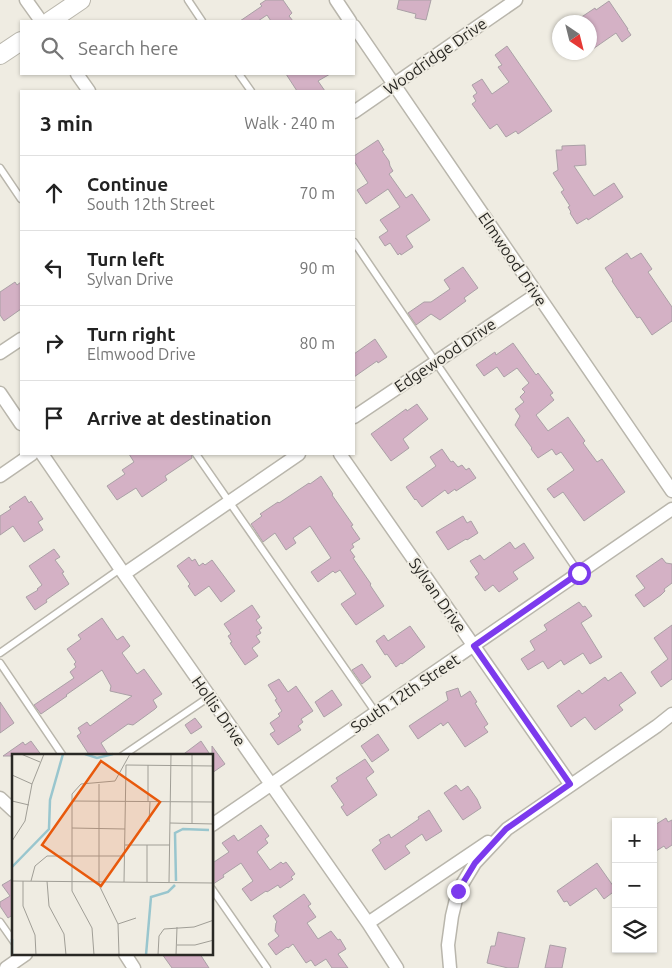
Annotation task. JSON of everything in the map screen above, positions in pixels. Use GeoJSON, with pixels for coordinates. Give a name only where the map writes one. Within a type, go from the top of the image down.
{"type":"FeatureCollection","features":[{"type":"Feature","properties":{"kind":"main road"},"geometry":{"type":"LineString","coordinates":[[52,20],[82,0]]}},
{"type":"Feature","properties":{"kind":"main road"},"geometry":{"type":"LineString","coordinates":[[0,55],[20,42]]}},
{"type":"Feature","properties":{"kind":"street"},"geometry":{"type":"LineString","coordinates":[[26,0],[40,20]]}},
{"type":"Feature","properties":{"kind":"street"},"geometry":{"type":"LineString","coordinates":[[336,0],[349,20]]}},
{"type":"Feature","properties":{"kind":"street","name":"Woodridge Drive"},"geometry":{"type":"LineString","coordinates":[[355,111],[512,1]]}},
{"type":"Feature","properties":{"kind":"street","name":"Elmwood Drive"},"geometry":{"type":"LineString","coordinates":[[355,27],[672,491]]}},
{"type":"Feature","properties":{"kind":"street"},"geometry":{"type":"LineString","coordinates":[[78,75],[88,90]]}},
{"type":"Feature","properties":{"kind":"street","name":"Edgewood Drive"},"geometry":{"type":"LineString","coordinates":[[355,416],[537,294]]}},
{"type":"Feature","properties":{"kind":"street"},"geometry":{"type":"LineString","coordinates":[[0,353],[20,340]]}},
{"type":"Feature","properties":{"kind":"street"},"geometry":{"type":"LineString","coordinates":[[0,393],[20,423]]}},
{"type":"Feature","properties":{"kind":"street"},"geometry":{"type":"LineString","coordinates":[[0,476],[31,455]]}},
{"type":"Feature","properties":{"kind":"street","name":"Hollis Drive"},"geometry":{"type":"LineString","coordinates":[[43,455],[270,785],[368,923],[397,968]]}},
{"type":"Feature","properties":{"kind":"street"},"geometry":{"type":"LineString","coordinates":[[122,571],[298,455]]}},
{"type":"Feature","properties":{"kind":"street","name":"Sylvan Drive"},"geometry":{"type":"LineString","coordinates":[[341,455],[570,784]]}},
{"type":"Feature","properties":{"kind":"street","name":"South 12th Street"},"geometry":{"type":"LineString","coordinates":[[214,825],[672,509]]}},
{"type":"Feature","properties":{"kind":"street"},"geometry":{"type":"LineString","coordinates":[[368,923],[658,726],[672,714]]}},
{"type":"Feature","properties":{"kind":"street"},"geometry":{"type":"LineString","coordinates":[[0,798],[12,809]]}},
{"type":"Feature","properties":{"kind":"street"},"geometry":{"type":"LineString","coordinates":[[450,968],[448,945],[458,891],[475,863],[506,829]]}},
{"type":"Feature","properties":{"kind":"street"},"geometry":{"type":"LineString","coordinates":[[6,968],[23,956]]}},
{"type":"Feature","properties":{"kind":"street"},"geometry":{"type":"LineString","coordinates":[[126,956],[134,968]]}},
{"type":"Feature","properties":{"kind":"lane"},"geometry":{"type":"LineString","coordinates":[[188,0],[201,20]]}},
{"type":"Feature","properties":{"kind":"lane"},"geometry":{"type":"LineString","coordinates":[[239,75],[250,90]]}},
{"type":"Feature","properties":{"kind":"lane"},"geometry":{"type":"LineString","coordinates":[[0,168],[20,198]]}},
{"type":"Feature","properties":{"kind":"lane"},"geometry":{"type":"LineString","coordinates":[[355,243],[579,573]]}},
{"type":"Feature","properties":{"kind":"lane"},"geometry":{"type":"LineString","coordinates":[[197,455],[376,713]]}},
{"type":"Feature","properties":{"kind":"lane"},"geometry":{"type":"LineString","coordinates":[[0,654],[122,571]]}},
{"type":"Feature","properties":{"kind":"lane"},"geometry":{"type":"LineString","coordinates":[[0,663],[62,754]]}},
{"type":"Feature","properties":{"kind":"lane"},"geometry":{"type":"LineString","coordinates":[[125,754],[209,697]]}},
{"type":"Feature","properties":{"kind":"lane"},"geometry":{"type":"LineString","coordinates":[[214,892],[266,968]]}},
{"type":"Feature","properties":{"kind":"lane"},"geometry":{"type":"LineString","coordinates":[[0,922],[12,939]]}},
{"type":"Feature","properties":{"kind":"building"},"geometry":{"type":"Polygon","coordinates":[[[266,0],[283,0],[292,13],[289,16],[292,20],[270,20],[267,15],[260,20],[241,20],[262,6],[260,4],[266,0]]]}},
{"type":"Feature","properties":{"kind":"building"},"geometry":{"type":"Polygon","coordinates":[[[399,0],[431,0],[426,20],[415,18],[416,14],[397,9],[399,0]]]}},
{"type":"Feature","properties":{"kind":"building"},"geometry":{"type":"Polygon","coordinates":[[[609,1],[631,35],[622,42],[616,33],[597,46],[597,15],[584,15],[595,8],[596,10],[609,1]]]}},
{"type":"Feature","properties":{"kind":"building"},"geometry":{"type":"Polygon","coordinates":[[[507,46],[552,111],[518,134],[516,131],[506,137],[497,124],[490,129],[472,104],[476,101],[473,96],[477,93],[472,85],[482,79],[492,94],[509,82],[498,67],[502,65],[495,55],[507,46]]]}},
{"type":"Feature","properties":{"kind":"building"},"geometry":{"type":"Polygon","coordinates":[[[287,75],[328,75],[318,81],[324,90],[296,90],[287,75]]]}},
{"type":"Feature","properties":{"kind":"building"},"geometry":{"type":"Polygon","coordinates":[[[378,140],[393,171],[389,174],[406,198],[412,194],[430,220],[406,236],[413,247],[401,255],[400,253],[398,255],[390,243],[385,246],[379,237],[388,231],[380,220],[400,207],[388,189],[366,204],[357,190],[368,183],[355,163],[355,155],[378,140]]]}},
{"type":"Feature","properties":{"kind":"building"},"geometry":{"type":"Polygon","coordinates":[[[585,145],[586,165],[574,166],[594,196],[614,183],[623,197],[588,220],[587,218],[577,224],[570,213],[568,207],[570,206],[561,192],[564,190],[553,173],[558,170],[556,150],[562,150],[562,146],[585,145]]]}},
{"type":"Feature","properties":{"kind":"building"},"geometry":{"type":"Polygon","coordinates":[[[627,253],[631,259],[641,253],[652,269],[648,272],[672,307],[672,321],[652,335],[640,317],[637,318],[605,268],[627,253]]]}},
{"type":"Feature","properties":{"kind":"building"},"geometry":{"type":"Polygon","coordinates":[[[463,267],[478,288],[464,298],[466,301],[440,320],[431,314],[416,325],[408,313],[424,302],[431,302],[450,289],[444,280],[463,267]]]}},
{"type":"Feature","properties":{"kind":"building"},"geometry":{"type":"Polygon","coordinates":[[[15,282],[17,285],[20,283],[20,310],[4,321],[0,315],[0,292],[15,282]]]}},
{"type":"Feature","properties":{"kind":"building"},"geometry":{"type":"Polygon","coordinates":[[[375,339],[387,357],[378,363],[377,361],[355,376],[355,353],[375,339]]]}},
{"type":"Feature","properties":{"kind":"building"},"geometry":{"type":"Polygon","coordinates":[[[513,343],[536,375],[538,373],[553,393],[550,395],[554,400],[536,415],[548,431],[568,417],[597,462],[602,459],[625,492],[584,521],[563,492],[554,498],[547,489],[574,470],[561,452],[556,455],[552,449],[538,458],[515,425],[520,416],[515,409],[524,402],[520,397],[525,392],[522,389],[529,383],[517,368],[504,377],[497,367],[484,376],[476,365],[495,352],[496,355],[513,343]]]}},
{"type":"Feature","properties":{"kind":"building"},"geometry":{"type":"Polygon","coordinates":[[[417,404],[428,419],[403,439],[409,448],[391,461],[371,434],[406,409],[407,411],[417,404]]]}},
{"type":"Feature","properties":{"kind":"building"},"geometry":{"type":"Polygon","coordinates":[[[442,449],[451,462],[453,461],[458,467],[462,465],[466,470],[469,468],[476,478],[456,491],[455,489],[448,494],[445,490],[422,507],[406,487],[436,466],[430,457],[442,449]]]}},
{"type":"Feature","properties":{"kind":"building"},"geometry":{"type":"Polygon","coordinates":[[[130,455],[191,455],[192,458],[165,476],[167,480],[142,497],[136,488],[117,500],[107,486],[125,474],[122,470],[134,462],[130,455]]]}},
{"type":"Feature","properties":{"kind":"building"},"geometry":{"type":"Polygon","coordinates":[[[321,476],[360,539],[352,544],[354,547],[350,550],[355,557],[353,558],[384,606],[356,625],[341,604],[356,594],[340,570],[335,573],[333,571],[318,582],[311,572],[331,558],[310,526],[293,538],[296,543],[286,550],[275,533],[263,542],[251,524],[262,516],[260,514],[321,476]]]}},
{"type":"Feature","properties":{"kind":"building"},"geometry":{"type":"Polygon","coordinates":[[[25,496],[29,503],[31,501],[43,519],[38,522],[43,530],[24,542],[13,526],[0,535],[0,516],[25,496]]]}},
{"type":"Feature","properties":{"kind":"building"},"geometry":{"type":"Polygon","coordinates":[[[463,516],[467,523],[471,521],[478,533],[448,550],[436,532],[463,516]]]}},
{"type":"Feature","properties":{"kind":"building"},"geometry":{"type":"Polygon","coordinates":[[[510,542],[515,549],[524,543],[534,558],[513,572],[518,579],[499,592],[493,585],[485,591],[475,577],[479,574],[470,561],[480,555],[484,560],[510,542]]]}},
{"type":"Feature","properties":{"kind":"building"},"geometry":{"type":"Polygon","coordinates":[[[54,549],[60,557],[55,560],[64,572],[62,573],[69,584],[35,610],[26,597],[38,590],[42,585],[29,566],[54,549]]]}},
{"type":"Feature","properties":{"kind":"building"},"geometry":{"type":"Polygon","coordinates":[[[189,557],[192,561],[195,559],[199,566],[203,563],[205,565],[212,560],[235,591],[221,602],[209,586],[195,596],[188,586],[190,584],[177,566],[189,557]]]}},
{"type":"Feature","properties":{"kind":"building"},"geometry":{"type":"Polygon","coordinates":[[[662,558],[666,563],[672,564],[672,583],[664,589],[665,591],[661,595],[644,607],[635,595],[645,588],[636,576],[662,558]]]}},
{"type":"Feature","properties":{"kind":"building"},"geometry":{"type":"Polygon","coordinates":[[[579,602],[583,607],[585,606],[592,616],[581,623],[602,657],[590,664],[583,653],[564,665],[561,660],[548,669],[543,661],[528,670],[521,659],[535,650],[530,641],[547,630],[544,625],[579,602]]]}},
{"type":"Feature","properties":{"kind":"building"},"geometry":{"type":"Polygon","coordinates":[[[252,605],[260,617],[256,620],[262,628],[259,630],[261,633],[256,636],[260,642],[252,648],[258,656],[245,665],[230,643],[232,642],[228,636],[231,634],[224,624],[252,605]]]}},
{"type":"Feature","properties":{"kind":"building"},"geometry":{"type":"Polygon","coordinates":[[[102,618],[117,640],[123,636],[130,646],[122,653],[137,674],[144,669],[162,694],[153,700],[157,707],[155,709],[133,725],[128,724],[101,743],[108,754],[89,754],[77,736],[81,733],[78,728],[87,722],[90,726],[132,696],[110,691],[111,686],[102,670],[41,714],[34,705],[74,678],[70,672],[76,667],[74,664],[76,662],[67,649],[81,639],[78,635],[102,618]]]}},
{"type":"Feature","properties":{"kind":"building"},"geometry":{"type":"Polygon","coordinates":[[[672,625],[672,679],[661,687],[651,672],[668,659],[654,638],[672,625]]]}},
{"type":"Feature","properties":{"kind":"building"},"geometry":{"type":"Polygon","coordinates":[[[410,626],[425,647],[396,667],[376,641],[384,635],[388,641],[410,626]]]}},
{"type":"Feature","properties":{"kind":"building"},"geometry":{"type":"Polygon","coordinates":[[[362,664],[371,677],[362,684],[352,670],[362,664]]]}},
{"type":"Feature","properties":{"kind":"building"},"geometry":{"type":"Polygon","coordinates":[[[621,672],[636,693],[619,705],[623,710],[595,730],[585,717],[571,727],[557,706],[579,690],[582,694],[605,677],[608,681],[621,672]]]}},
{"type":"Feature","properties":{"kind":"building"},"geometry":{"type":"Polygon","coordinates":[[[279,679],[288,692],[296,686],[313,711],[301,719],[303,722],[298,726],[301,730],[278,745],[270,734],[275,731],[270,723],[280,716],[278,714],[282,711],[268,685],[279,679]]]}},
{"type":"Feature","properties":{"kind":"building"},"geometry":{"type":"Polygon","coordinates":[[[458,688],[461,697],[470,691],[488,724],[484,727],[488,732],[465,747],[448,722],[443,726],[441,723],[418,739],[409,726],[448,700],[446,692],[458,688]]]}},
{"type":"Feature","properties":{"kind":"building"},"geometry":{"type":"Polygon","coordinates":[[[332,690],[342,705],[324,717],[315,702],[332,690]]]}},
{"type":"Feature","properties":{"kind":"building"},"geometry":{"type":"Polygon","coordinates":[[[0,702],[14,723],[0,733],[0,702]]]}},
{"type":"Feature","properties":{"kind":"building"},"geometry":{"type":"Polygon","coordinates":[[[195,718],[202,727],[191,734],[185,725],[195,718]]]}},
{"type":"Feature","properties":{"kind":"building"},"geometry":{"type":"Polygon","coordinates":[[[378,734],[389,750],[372,762],[361,746],[378,734]]]}},
{"type":"Feature","properties":{"kind":"building"},"geometry":{"type":"Polygon","coordinates":[[[31,741],[41,754],[12,754],[12,756],[3,756],[23,742],[25,745],[31,741]]]}},
{"type":"Feature","properties":{"kind":"building"},"geometry":{"type":"Polygon","coordinates":[[[201,741],[210,754],[184,754],[201,741]]]}},
{"type":"Feature","properties":{"kind":"building"},"geometry":{"type":"Polygon","coordinates":[[[212,746],[225,764],[214,772],[214,754],[212,754],[212,746]]]}},
{"type":"Feature","properties":{"kind":"building"},"geometry":{"type":"Polygon","coordinates":[[[365,759],[374,772],[366,778],[377,795],[347,816],[341,807],[344,805],[331,786],[338,781],[336,778],[365,759]]]}},
{"type":"Feature","properties":{"kind":"building"},"geometry":{"type":"Polygon","coordinates":[[[456,785],[461,791],[468,786],[481,808],[463,820],[444,793],[456,785]]]}},
{"type":"Feature","properties":{"kind":"building"},"geometry":{"type":"Polygon","coordinates":[[[429,810],[442,831],[426,841],[422,834],[405,846],[410,853],[385,870],[372,850],[381,843],[379,840],[389,834],[391,838],[429,810]]]}},
{"type":"Feature","properties":{"kind":"building"},"geometry":{"type":"Polygon","coordinates":[[[666,818],[668,822],[672,820],[672,845],[666,849],[664,846],[657,850],[657,824],[666,818]]]}},
{"type":"Feature","properties":{"kind":"building"},"geometry":{"type":"Polygon","coordinates":[[[261,825],[269,836],[265,839],[268,843],[257,852],[270,870],[281,862],[283,864],[286,862],[295,874],[291,877],[293,879],[280,888],[278,885],[251,901],[242,889],[253,881],[241,863],[214,883],[214,862],[229,852],[222,843],[234,835],[238,841],[261,825]]]}},
{"type":"Feature","properties":{"kind":"building"},"geometry":{"type":"Polygon","coordinates":[[[597,863],[612,884],[612,893],[604,899],[596,888],[570,906],[567,901],[564,902],[557,891],[597,863]]]}},
{"type":"Feature","properties":{"kind":"building"},"geometry":{"type":"Polygon","coordinates":[[[12,879],[12,915],[8,918],[0,906],[0,902],[10,896],[2,885],[12,879]]]}},
{"type":"Feature","properties":{"kind":"building"},"geometry":{"type":"Polygon","coordinates":[[[304,894],[311,904],[308,906],[316,917],[307,923],[318,939],[331,931],[338,940],[340,939],[346,949],[338,954],[348,968],[332,968],[326,959],[315,966],[311,960],[306,963],[293,944],[276,955],[268,944],[279,936],[275,931],[277,922],[273,916],[304,894]]]}},
{"type":"Feature","properties":{"kind":"building"},"geometry":{"type":"Polygon","coordinates":[[[498,932],[525,938],[518,968],[508,968],[487,963],[491,946],[495,946],[498,932]]]}},
{"type":"Feature","properties":{"kind":"building"},"geometry":{"type":"Polygon","coordinates":[[[550,945],[566,948],[562,968],[545,968],[550,945]]]}},
{"type":"Feature","properties":{"kind":"building"},"geometry":{"type":"Polygon","coordinates":[[[163,956],[201,956],[209,968],[172,968],[163,956]]]}},
{"type":"Feature","properties":{"kind":"route"},"geometry":{"type":"LineString","coordinates":[[458,891],[475,863],[506,829],[570,784],[474,646],[579,573]]}}]}
